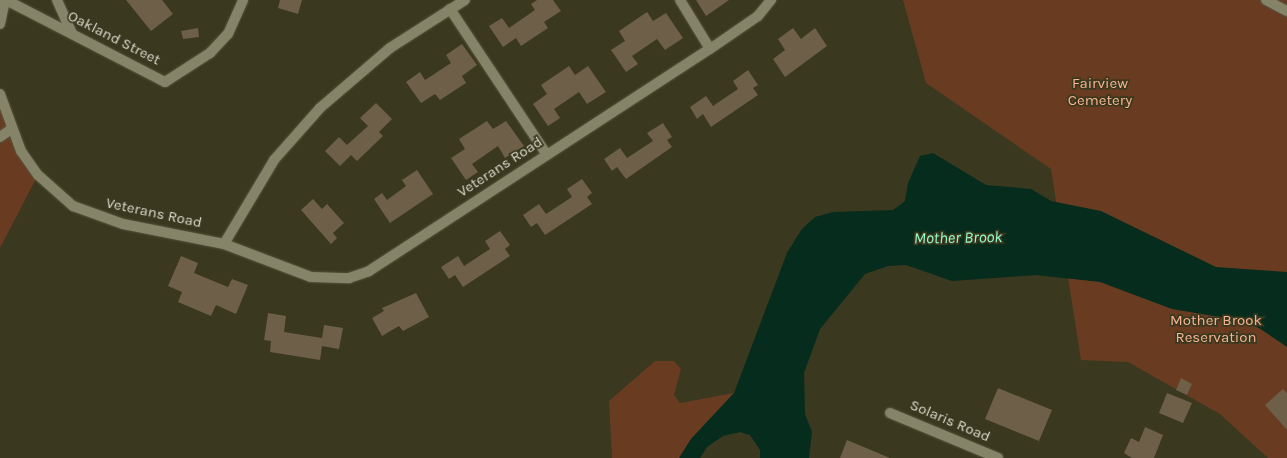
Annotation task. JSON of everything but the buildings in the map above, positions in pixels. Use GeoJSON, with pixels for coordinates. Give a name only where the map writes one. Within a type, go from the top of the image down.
{"type":"FeatureCollection","features":[{"type":"Feature","properties":{"kind":"street"},"geometry":{"type":"LineString","coordinates":[[0,24],[6,0]]}},
{"type":"Feature","properties":{"kind":"street","name":"Oakland Street"},"geometry":{"type":"LineString","coordinates":[[6,0],[165,82],[210,53],[228,34],[243,0]]}},
{"type":"Feature","properties":{"kind":"street"},"geometry":{"type":"LineString","coordinates":[[57,0],[72,33]]}},
{"type":"Feature","properties":{"kind":"street"},"geometry":{"type":"LineString","coordinates":[[224,244],[274,160],[320,108],[385,52],[465,0]]}},
{"type":"Feature","properties":{"kind":"street"},"geometry":{"type":"LineString","coordinates":[[680,0],[710,49]]}},
{"type":"Feature","properties":{"kind":"street","name":"Veterans Road"},"geometry":{"type":"LineString","coordinates":[[0,94],[10,130],[38,175],[73,206],[124,224],[224,244],[311,277],[349,278],[368,271],[710,49],[758,16],[771,0]]}},
{"type":"Feature","properties":{"kind":"street"},"geometry":{"type":"LineString","coordinates":[[1266,0],[1287,11]]}},
{"type":"Feature","properties":{"kind":"street"},"geometry":{"type":"LineString","coordinates":[[450,9],[548,155]]}},
{"type":"Feature","properties":{"kind":"street"},"geometry":{"type":"LineString","coordinates":[[0,137],[10,130]]}},
{"type":"Feature","properties":{"kind":"street","name":"Solaris Road"},"geometry":{"type":"LineString","coordinates":[[890,413],[998,458]]}},
{"type":"Feature","properties":{"kind":"green space"},"geometry":{"type":"Polygon","coordinates":[[[903,0],[1287,0],[1287,458],[1268,458],[1220,414],[1128,362],[1081,360],[1051,169],[926,83],[903,0]]]}},
{"type":"Feature","properties":{"kind":"green space"},"geometry":{"type":"Polygon","coordinates":[[[0,94],[4,112],[38,175],[0,248],[0,94]]]}},
{"type":"Feature","properties":{"kind":"green space"},"geometry":{"type":"Polygon","coordinates":[[[655,361],[674,361],[681,369],[674,395],[680,403],[734,393],[691,439],[679,458],[612,458],[609,401],[655,361]]]}},
{"type":"Feature","properties":{"kind":"water","name":"Mother Brook"},"geometry":{"type":"Polygon","coordinates":[[[933,153],[986,185],[1031,189],[1051,201],[1101,211],[1216,267],[1287,272],[1287,347],[1259,328],[1231,319],[1172,309],[1100,282],[1036,275],[952,281],[906,265],[888,266],[865,274],[820,329],[804,373],[805,414],[812,432],[809,458],[760,458],[760,450],[750,435],[740,432],[723,436],[707,447],[700,458],[679,458],[691,439],[734,393],[787,253],[802,229],[815,217],[833,212],[893,210],[905,201],[908,183],[920,156],[933,153]]]}},
{"type":"Feature","properties":{"kind":"park label","name":"Fairview Cemetery"},"geometry":{"type":"Point","coordinates":[1100,92]}},
{"type":"Feature","properties":{"kind":"park label","name":"Mother Brook Reservation"},"geometry":{"type":"Point","coordinates":[1216,328]}}]}
